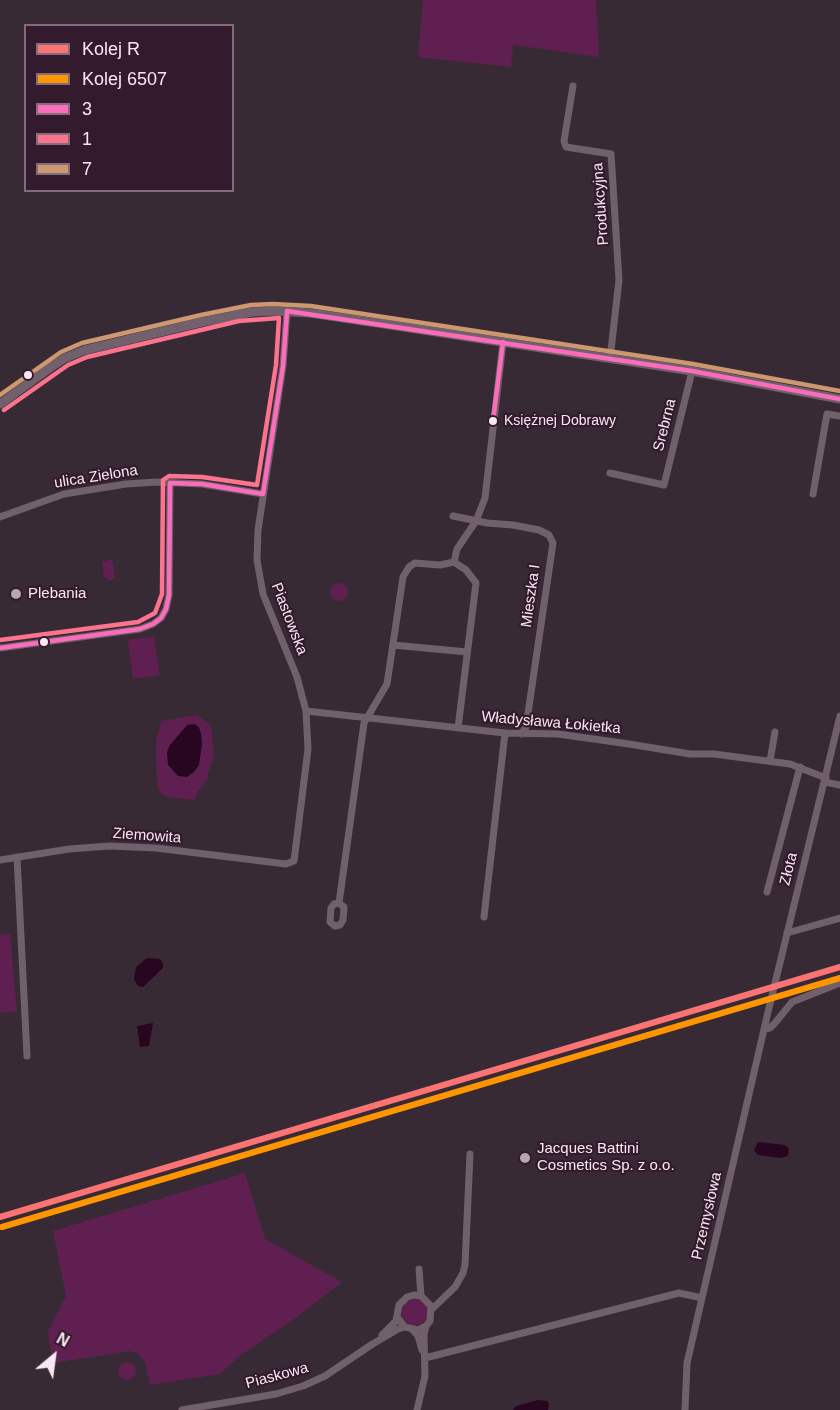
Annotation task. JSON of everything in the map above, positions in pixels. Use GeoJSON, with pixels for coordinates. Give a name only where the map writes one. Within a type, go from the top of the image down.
{"type":"FeatureCollection","features":[{"type":"Feature","properties":{"kind":"main road"},"geometry":{"type":"LineString","coordinates":[[0,404],[65,358],[85,350],[238,314],[287,311],[692,371],[840,399]]}},
{"type":"Feature","properties":{"kind":"street","name":"Produkcyjna"},"geometry":{"type":"LineString","coordinates":[[573,86],[564,141],[566,147],[611,154],[619,280],[610,359]]}},
{"type":"Feature","properties":{"kind":"street","name":"Piastowska"},"geometry":{"type":"LineString","coordinates":[[287,311],[283,366],[258,530],[257,560],[270,616],[297,677],[306,711],[308,749],[306,780],[296,855],[292,863]]}},
{"type":"Feature","properties":{"kind":"street"},"geometry":{"type":"LineString","coordinates":[[454,562],[457,549],[476,521],[484,498],[503,342]]}},
{"type":"Feature","properties":{"kind":"street","name":"Srebrna"},"geometry":{"type":"LineString","coordinates":[[610,473],[664,485],[692,371]]}},
{"type":"Feature","properties":{"kind":"street"},"geometry":{"type":"LineString","coordinates":[[813,494],[826,414],[840,416]]}},
{"type":"Feature","properties":{"kind":"street"},"geometry":{"type":"LineString","coordinates":[[0,648],[140,629],[161,618],[169,595],[170,483]]}},
{"type":"Feature","properties":{"kind":"street","name":"ulica Zielona"},"geometry":{"type":"LineString","coordinates":[[0,517],[64,494],[126,484],[202,484],[263,494]]}},
{"type":"Feature","properties":{"kind":"street"},"geometry":{"type":"LineString","coordinates":[[453,516],[476,521]]}},
{"type":"Feature","properties":{"kind":"street","name":"Mieszka I"},"geometry":{"type":"LineString","coordinates":[[476,521],[538,530],[549,535],[553,543],[526,727],[521,734]]}},
{"type":"Feature","properties":{"kind":"street"},"geometry":{"type":"LineString","coordinates":[[339,903],[357,765],[366,718],[387,684],[403,577],[415,563],[440,565],[454,562],[466,570],[476,583],[458,728]]}},
{"type":"Feature","properties":{"kind":"street"},"geometry":{"type":"LineString","coordinates":[[393,645],[467,652]]}},
{"type":"Feature","properties":{"kind":"street","name":"Władysława Łokietka"},"geometry":{"type":"LineString","coordinates":[[306,711],[506,733],[558,734],[690,754],[714,754],[770,761],[800,767],[840,785]]}},
{"type":"Feature","properties":{"kind":"street","name":"Złota"},"geometry":{"type":"LineString","coordinates":[[765,1029],[840,716]]}},
{"type":"Feature","properties":{"kind":"street"},"geometry":{"type":"LineString","coordinates":[[770,761],[774,732]]}},
{"type":"Feature","properties":{"kind":"street"},"geometry":{"type":"LineString","coordinates":[[484,917],[506,733]]}},
{"type":"Feature","properties":{"kind":"street"},"geometry":{"type":"LineString","coordinates":[[767,892],[800,767]]}},
{"type":"Feature","properties":{"kind":"street","name":"Ziemowita"},"geometry":{"type":"LineString","coordinates":[[0,860],[69,849],[134,847],[292,863]]}},
{"type":"Feature","properties":{"kind":"street"},"geometry":{"type":"LineString","coordinates":[[17,857],[27,1056]]}},
{"type":"Feature","properties":{"kind":"street"},"geometry":{"type":"LineString","coordinates":[[787,933],[840,918]]}},
{"type":"Feature","properties":{"kind":"street"},"geometry":{"type":"LineString","coordinates":[[765,1029],[770,1028],[792,1002],[840,983]]}},
{"type":"Feature","properties":{"kind":"street","name":"Przemysłowa"},"geometry":{"type":"LineString","coordinates":[[685,1410],[687,1363],[765,1029]]}},
{"type":"Feature","properties":{"kind":"street"},"geometry":{"type":"LineString","coordinates":[[417,1410],[425,1376],[424,1335],[426,1326],[430,1321],[432,1310],[455,1287],[463,1273],[467,1252],[470,1154]]}},
{"type":"Feature","properties":{"kind":"street","name":"Piaskowa"},"geometry":{"type":"LineString","coordinates":[[371,1346],[394,1324],[399,1305],[411,1295],[419,1269],[424,1298]]}},
{"type":"Feature","properties":{"kind":"street"},"geometry":{"type":"LineString","coordinates":[[411,1295],[435,1299],[455,1287]]}},
{"type":"Feature","properties":{"kind":"street"},"geometry":{"type":"LineString","coordinates":[[425,1358],[679,1293],[702,1298]]}},
{"type":"Feature","properties":{"kind":"street"},"geometry":{"type":"LineString","coordinates":[[424,1298],[432,1310]]}},
{"type":"Feature","properties":{"kind":"street"},"geometry":{"type":"LineString","coordinates":[[397,1317],[405,1327],[413,1330],[418,1336],[425,1358]]}},
{"type":"Feature","properties":{"kind":"street"},"geometry":{"type":"LineString","coordinates":[[413,1330],[426,1326]]}},
{"type":"Feature","properties":{"kind":"street","name":"Piaskowa"},"geometry":{"type":"LineString","coordinates":[[182,1410],[276,1394],[303,1386],[325,1376],[398,1329],[405,1327]]}},
{"type":"Feature","properties":{"kind":"shaded area"},"geometry":{"type":"Polygon","coordinates":[[[423,0],[596,0],[599,57],[513,45],[511,67],[418,57],[423,0]]]}},
{"type":"Feature","properties":{"kind":"shaded area"},"geometry":{"type":"Polygon","coordinates":[[[268,316],[221,324],[118,350],[77,363],[43,381],[50,373],[97,353],[243,317],[268,316]]]}},
{"type":"Feature","properties":{"kind":"shaded area"},"geometry":{"type":"Polygon","coordinates":[[[112,559],[115,578],[109,581],[104,576],[102,562],[112,559]]]}},
{"type":"Feature","properties":{"kind":"shaded area"},"geometry":{"type":"Polygon","coordinates":[[[339,583],[347,588],[348,592],[343,600],[339,601],[331,596],[330,592],[335,584],[339,583]]]}},
{"type":"Feature","properties":{"kind":"shaded area"},"geometry":{"type":"Polygon","coordinates":[[[154,636],[160,675],[133,679],[128,640],[154,636]]]}},
{"type":"Feature","properties":{"kind":"shaded area"},"geometry":{"type":"Polygon","coordinates":[[[197,715],[211,726],[214,756],[207,780],[196,794],[195,800],[168,797],[158,788],[157,780],[157,736],[162,721],[197,715]]]}},
{"type":"Feature","properties":{"kind":"shaded area"},"geometry":{"type":"Polygon","coordinates":[[[194,724],[199,727],[201,734],[199,765],[187,777],[178,776],[168,765],[167,752],[187,725],[194,724]]]}},
{"type":"Feature","properties":{"kind":"shaded area"},"geometry":{"type":"Polygon","coordinates":[[[10,934],[17,1011],[0,1013],[0,935],[10,934]]]}},
{"type":"Feature","properties":{"kind":"shaded area"},"geometry":{"type":"Polygon","coordinates":[[[147,958],[160,959],[163,968],[143,987],[138,986],[134,979],[136,967],[147,958]]]}},
{"type":"Feature","properties":{"kind":"shaded area"},"geometry":{"type":"Polygon","coordinates":[[[153,1023],[149,1046],[140,1047],[137,1026],[153,1023]]]}},
{"type":"Feature","properties":{"kind":"shaded area"},"geometry":{"type":"Polygon","coordinates":[[[758,1142],[785,1145],[789,1149],[788,1156],[780,1158],[758,1155],[754,1150],[758,1142]]]}},
{"type":"Feature","properties":{"kind":"shaded area"},"geometry":{"type":"Polygon","coordinates":[[[245,1173],[265,1239],[342,1282],[297,1317],[238,1357],[220,1374],[150,1385],[145,1362],[138,1354],[130,1351],[53,1363],[48,1331],[66,1296],[53,1231],[245,1173]]]}},
{"type":"Feature","properties":{"kind":"shaded area"},"geometry":{"type":"Polygon","coordinates":[[[415,1299],[424,1303],[428,1312],[424,1321],[415,1325],[406,1321],[402,1312],[406,1303],[415,1299]]]}},
{"type":"Feature","properties":{"kind":"shaded area"},"geometry":{"type":"Polygon","coordinates":[[[123,1362],[131,1362],[136,1367],[134,1378],[123,1380],[118,1375],[118,1367],[123,1362]]]}},
{"type":"Feature","properties":{"kind":"shaded area"},"geometry":{"type":"Polygon","coordinates":[[[538,1400],[547,1401],[548,1410],[513,1410],[516,1406],[538,1400]]]}},
{"type":"Feature","properties":{"kind":"rail line","name":"R"},"geometry":{"type":"LineString","coordinates":[[0,1217],[840,967]]}},
{"type":"Feature","properties":{"kind":"rail line","name":"6507"},"geometry":{"type":"LineString","coordinates":[[2,1227],[840,978]]}},
{"type":"Feature","properties":{"kind":"transit line","name":"7"},"geometry":{"type":"LineString","coordinates":[[0,395],[61,352],[82,343],[201,315],[251,305],[273,304],[311,306],[693,364],[840,391]]}},
{"type":"Feature","properties":{"kind":"transit line","name":"3"},"geometry":{"type":"LineString","coordinates":[[287,311],[692,371],[840,399]]}},
{"type":"Feature","properties":{"kind":"transit line","name":"3"},"geometry":{"type":"LineString","coordinates":[[263,494],[283,366],[287,311]]}},
{"type":"Feature","properties":{"kind":"transit line","name":"1"},"geometry":{"type":"LineString","coordinates":[[0,640],[138,622],[155,613],[162,594],[163,480],[169,476],[202,477],[257,485],[276,365],[279,318],[239,321],[87,357],[68,365],[4,410]]}},
{"type":"Feature","properties":{"kind":"transit line","name":"3"},"geometry":{"type":"LineString","coordinates":[[493,421],[503,342]]}},
{"type":"Feature","properties":{"kind":"transit line","name":"3"},"geometry":{"type":"LineString","coordinates":[[170,483],[202,484],[263,494]]}},
{"type":"Feature","properties":{"kind":"transit line","name":"3"},"geometry":{"type":"LineString","coordinates":[[0,648],[140,629],[161,618],[169,595],[170,483]]}},
{"type":"Feature","properties":{"kind":"place","name":"Księżnej Dobrawy"},"geometry":{"type":"Point","coordinates":[493,421]}},
{"type":"Feature","properties":{"kind":"place","name":"Plebania"},"geometry":{"type":"Point","coordinates":[16,594]}},
{"type":"Feature","properties":{"kind":"place","name":"Jacques Battini Cosmetics Sp. z o.o."},"geometry":{"type":"Point","coordinates":[525,1158]}}]}
